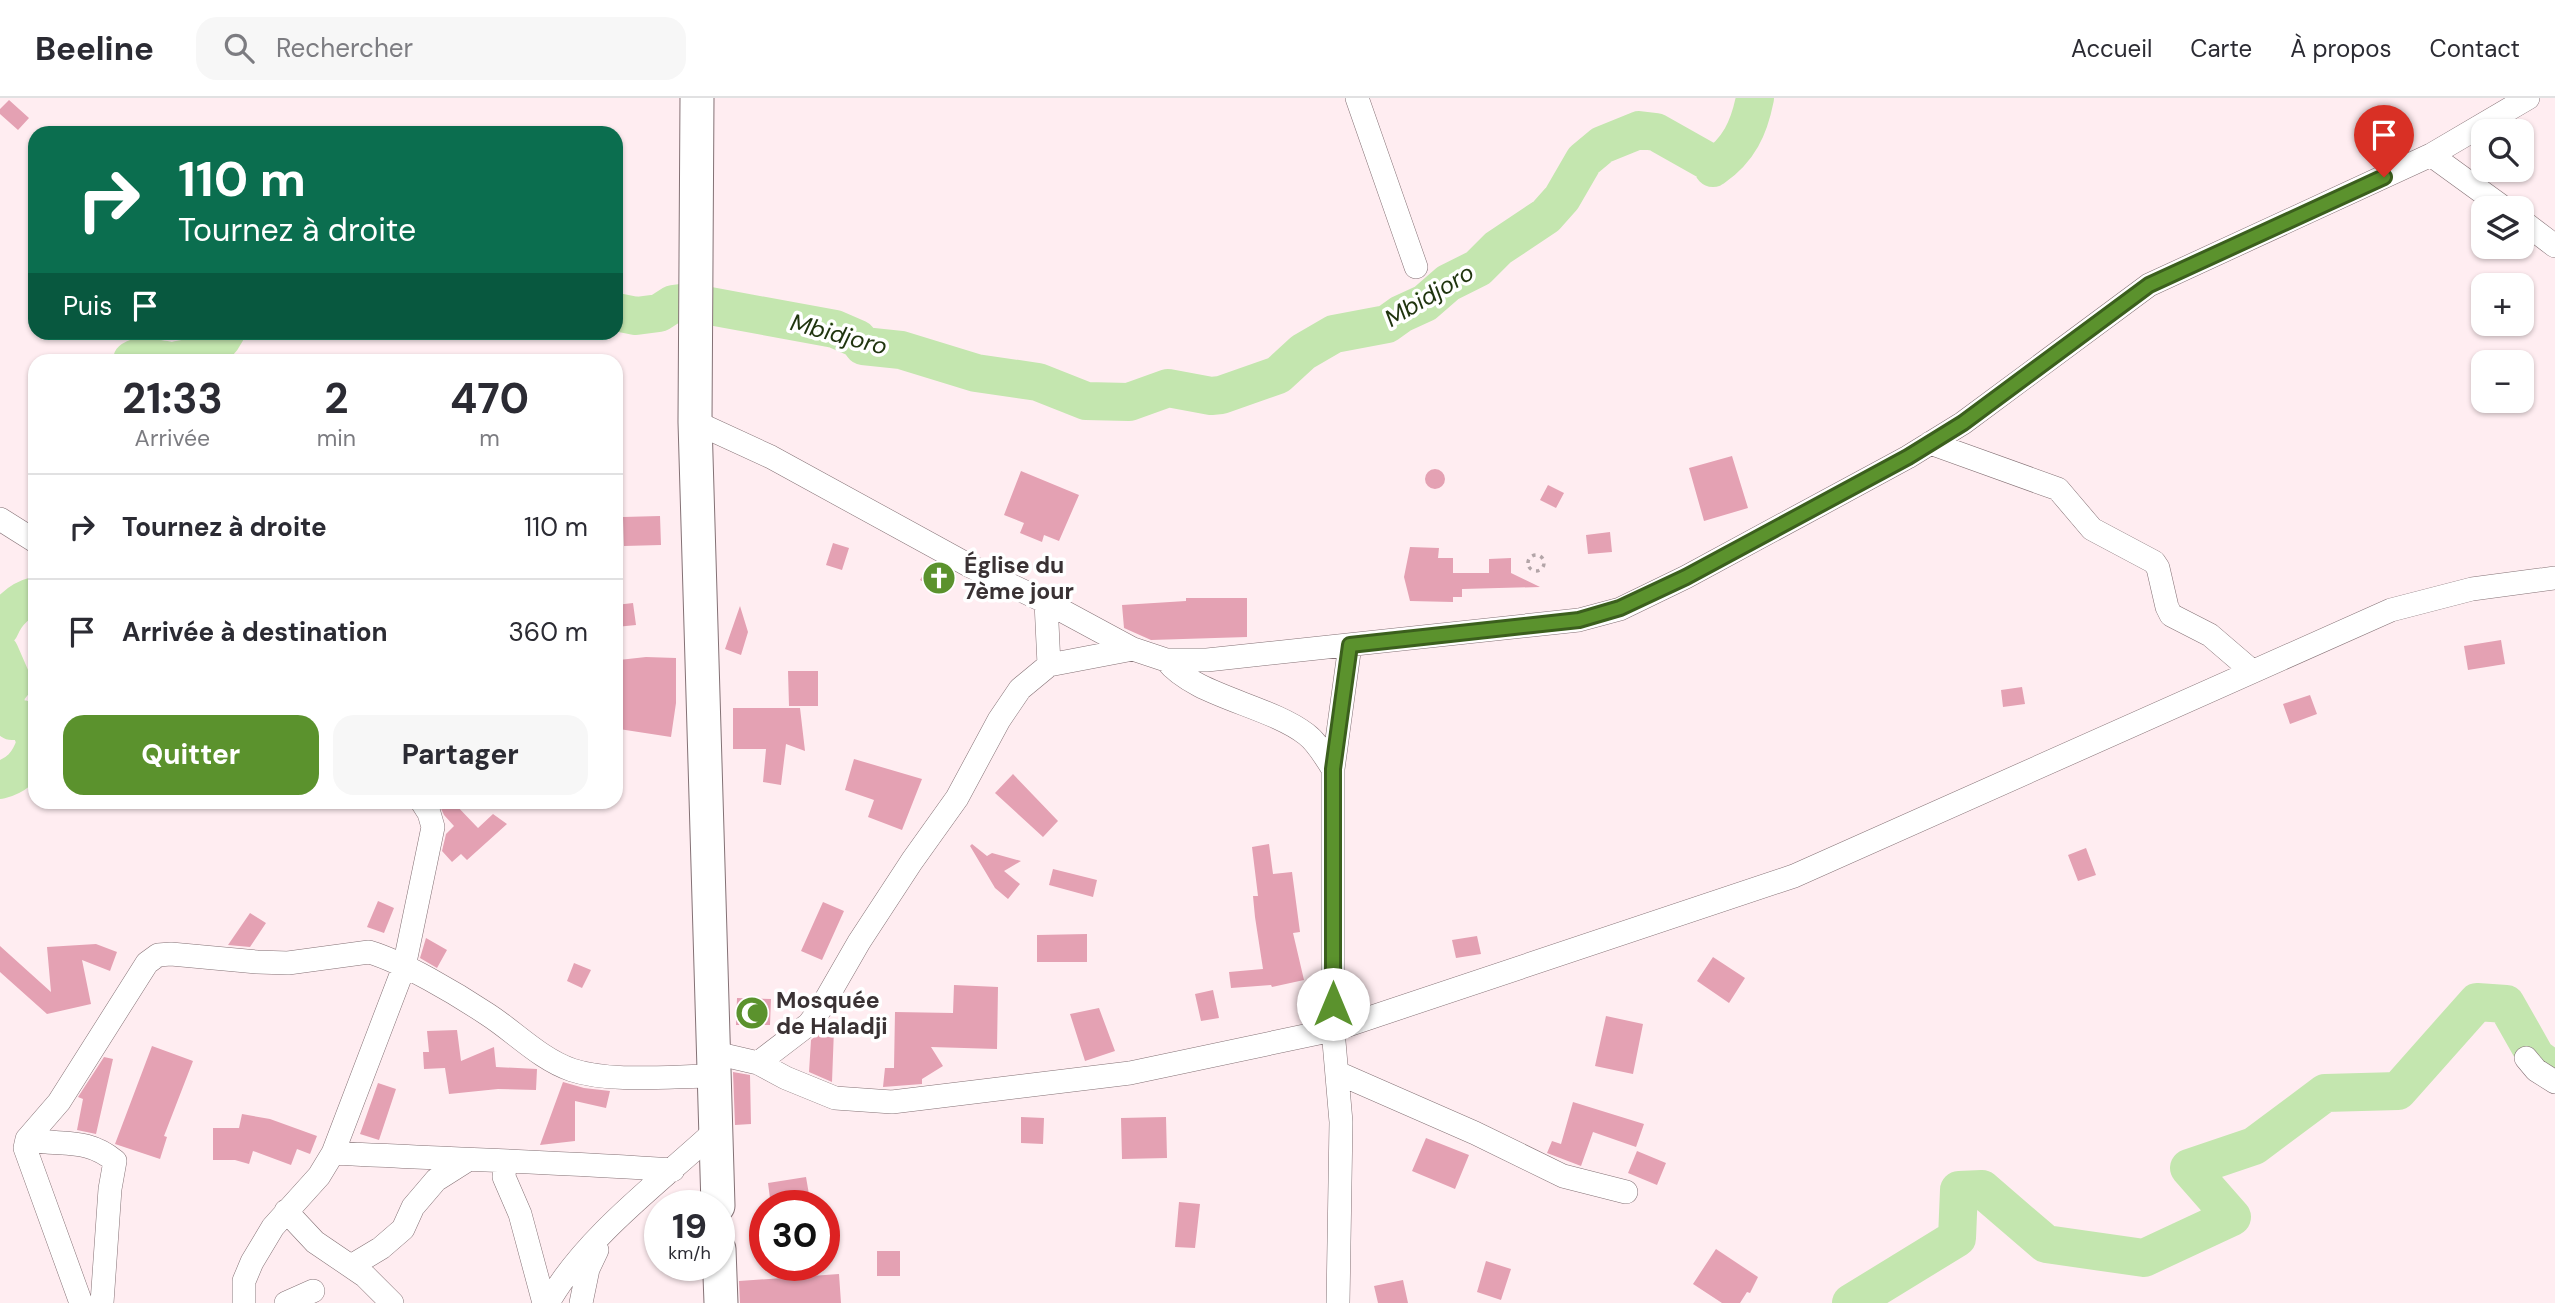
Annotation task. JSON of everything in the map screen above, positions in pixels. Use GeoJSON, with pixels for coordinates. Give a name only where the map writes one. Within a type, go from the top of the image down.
{"type":"FeatureCollection","features":[{"type":"Feature","properties":{"kind":"street"},"geometry":{"type":"LineString","coordinates":[[697,98],[695,422],[717,1190]]}},
{"type":"Feature","properties":{"kind":"street"},"geometry":{"type":"LineString","coordinates":[[1357,98],[1416,267]]}},
{"type":"Feature","properties":{"kind":"street"},"geometry":{"type":"LineString","coordinates":[[695,422],[771,457],[970,566],[1046,602],[1133,649],[1166,660],[1207,660],[1579,620],[1620,608],[1686,577],[1930,443],[1963,423],[2149,285],[2431,155],[2528,98]]}},
{"type":"Feature","properties":{"kind":"street"},"geometry":{"type":"LineString","coordinates":[[2431,155],[2487,196]]}},
{"type":"Feature","properties":{"kind":"street"},"geometry":{"type":"LineString","coordinates":[[2534,230],[2555,246]]}},
{"type":"Feature","properties":{"kind":"street"},"geometry":{"type":"LineString","coordinates":[[1930,443],[2062,491],[2092,529],[2154,562],[2171,615],[2210,635],[2252,671]]}},
{"type":"Feature","properties":{"kind":"street"},"geometry":{"type":"LineString","coordinates":[[0,519],[28,537]]}},
{"type":"Feature","properties":{"kind":"street"},"geometry":{"type":"LineString","coordinates":[[81,1303],[25,1148],[27,1139],[59,1102],[148,963],[158,955],[193,955],[288,963],[369,952],[404,967],[487,1014],[548,1057],[573,1070],[610,1076],[758,1063],[835,1098],[892,1102],[1130,1073],[1333,1030],[1794,876],[2391,610],[2472,589],[2555,578]]}},
{"type":"Feature","properties":{"kind":"street"},"geometry":{"type":"LineString","coordinates":[[1046,602],[1049,665]]}},
{"type":"Feature","properties":{"kind":"street"},"geometry":{"type":"LineString","coordinates":[[1338,1303],[1341,1122],[1333,1030],[1333,769],[1350,645]]}},
{"type":"Feature","properties":{"kind":"street"},"geometry":{"type":"LineString","coordinates":[[758,1063],[809,1024],[821,1008],[859,942],[957,798],[999,720],[1020,688],[1049,665],[1133,649]]}},
{"type":"Feature","properties":{"kind":"street"},"geometry":{"type":"LineString","coordinates":[[1166,660],[1185,677],[1270,714],[1306,734],[1333,769]]}},
{"type":"Feature","properties":{"kind":"street"},"geometry":{"type":"LineString","coordinates":[[244,1303],[247,1272],[273,1227],[318,1176],[333,1153],[404,967],[433,827],[426,809]]}},
{"type":"Feature","properties":{"kind":"street"},"geometry":{"type":"LineString","coordinates":[[2526,1058],[2536,1070],[2555,1082]]}},
{"type":"Feature","properties":{"kind":"street"},"geometry":{"type":"LineString","coordinates":[[1338,1073],[1475,1133],[1563,1176],[1626,1192]]}},
{"type":"Feature","properties":{"kind":"street"},"geometry":{"type":"LineString","coordinates":[[546,1303],[558,1285],[606,1230],[653,1184],[673,1170],[715,1131]]}},
{"type":"Feature","properties":{"kind":"street"},"geometry":{"type":"LineString","coordinates":[[27,1139],[40,1143],[77,1143],[102,1150],[115,1161],[110,1189],[102,1303]]}},
{"type":"Feature","properties":{"kind":"street"},"geometry":{"type":"LineString","coordinates":[[333,1153],[673,1170]]}},
{"type":"Feature","properties":{"kind":"street"},"geometry":{"type":"LineString","coordinates":[[351,1266],[381,1248],[402,1229],[413,1207],[436,1181],[466,1161]]}},
{"type":"Feature","properties":{"kind":"street"},"geometry":{"type":"LineString","coordinates":[[505,1161],[503,1177],[520,1214],[546,1303]]}},
{"type":"Feature","properties":{"kind":"street"},"geometry":{"type":"LineString","coordinates":[[286,1211],[314,1242],[365,1276],[392,1303]]}},
{"type":"Feature","properties":{"kind":"street"},"geometry":{"type":"LineString","coordinates":[[581,1303],[588,1269],[606,1230]]}},
{"type":"Feature","properties":{"kind":"street"},"geometry":{"type":"LineString","coordinates":[[720,1281],[721,1303]]}},
{"type":"Feature","properties":{"kind":"street"},"geometry":{"type":"LineString","coordinates":[[286,1303],[313,1291]]}},
{"type":"Feature","properties":{"kind":"path"},"geometry":{"type":"LineString","coordinates":[[1539,555],[1545,563],[1539,571],[1529,568],[1530,558],[1539,555]]}},
{"type":"Feature","properties":{"kind":"building"},"geometry":{"type":"Polygon","coordinates":[[[9,100],[29,118],[18,130],[0,114],[0,109],[9,100]]]}},
{"type":"Feature","properties":{"kind":"building"},"geometry":{"type":"Polygon","coordinates":[[[1732,456],[1748,508],[1704,521],[1689,468],[1732,456]]]}},
{"type":"Feature","properties":{"kind":"building"},"geometry":{"type":"Polygon","coordinates":[[[1435,469],[1442,472],[1445,479],[1442,486],[1435,489],[1428,486],[1425,479],[1428,472],[1435,469]]]}},
{"type":"Feature","properties":{"kind":"building"},"geometry":{"type":"Polygon","coordinates":[[[1021,471],[1079,495],[1059,541],[1044,535],[1042,542],[1020,533],[1024,523],[1004,515],[1021,471]]]}},
{"type":"Feature","properties":{"kind":"building"},"geometry":{"type":"Polygon","coordinates":[[[1548,485],[1564,493],[1556,508],[1540,500],[1548,485]]]}},
{"type":"Feature","properties":{"kind":"building"},"geometry":{"type":"Polygon","coordinates":[[[660,516],[661,545],[624,546],[623,517],[660,516]]]}},
{"type":"Feature","properties":{"kind":"building"},"geometry":{"type":"Polygon","coordinates":[[[1610,532],[1612,552],[1588,554],[1586,535],[1610,532]]]}},
{"type":"Feature","properties":{"kind":"building"},"geometry":{"type":"Polygon","coordinates":[[[833,543],[849,548],[842,570],[826,565],[833,543]]]}},
{"type":"Feature","properties":{"kind":"building"},"geometry":{"type":"Polygon","coordinates":[[[1410,547],[1439,548],[1438,558],[1453,558],[1453,573],[1489,573],[1489,559],[1511,558],[1511,573],[1540,587],[1462,589],[1462,597],[1453,597],[1453,602],[1410,601],[1404,577],[1410,547]]]}},
{"type":"Feature","properties":{"kind":"building"},"geometry":{"type":"Polygon","coordinates":[[[930,563],[955,577],[945,594],[920,580],[930,563]]]}},
{"type":"Feature","properties":{"kind":"building"},"geometry":{"type":"Polygon","coordinates":[[[1186,598],[1247,598],[1247,637],[1151,640],[1124,628],[1122,605],[1186,601],[1186,598]]]}},
{"type":"Feature","properties":{"kind":"building"},"geometry":{"type":"Polygon","coordinates":[[[633,603],[636,625],[623,626],[623,604],[633,603]]]}},
{"type":"Feature","properties":{"kind":"building"},"geometry":{"type":"Polygon","coordinates":[[[740,606],[748,632],[741,655],[725,649],[740,606]]]}},
{"type":"Feature","properties":{"kind":"building"},"geometry":{"type":"Polygon","coordinates":[[[2501,640],[2505,664],[2468,670],[2464,646],[2501,640]]]}},
{"type":"Feature","properties":{"kind":"building"},"geometry":{"type":"Polygon","coordinates":[[[676,658],[676,703],[671,737],[623,730],[623,660],[676,658]]]}},
{"type":"Feature","properties":{"kind":"building"},"geometry":{"type":"Polygon","coordinates":[[[788,671],[818,671],[818,706],[789,706],[788,671]]]}},
{"type":"Feature","properties":{"kind":"building"},"geometry":{"type":"Polygon","coordinates":[[[2022,687],[2025,704],[2003,707],[2001,690],[2022,687]]]}},
{"type":"Feature","properties":{"kind":"building"},"geometry":{"type":"Polygon","coordinates":[[[2310,695],[2317,714],[2290,724],[2283,704],[2310,695]]]}},
{"type":"Feature","properties":{"kind":"building"},"geometry":{"type":"Polygon","coordinates":[[[733,708],[800,708],[805,751],[786,744],[781,785],[763,782],[766,749],[733,749],[733,708]]]}},
{"type":"Feature","properties":{"kind":"building"},"geometry":{"type":"Polygon","coordinates":[[[854,759],[922,779],[902,830],[868,817],[874,800],[845,790],[854,759]]]}},
{"type":"Feature","properties":{"kind":"building"},"geometry":{"type":"Polygon","coordinates":[[[1013,774],[1058,821],[1043,837],[995,793],[1013,774]]]}},
{"type":"Feature","properties":{"kind":"building"},"geometry":{"type":"Polygon","coordinates":[[[441,809],[460,809],[478,828],[493,814],[507,824],[467,860],[461,854],[452,862],[442,851],[446,834],[454,826],[441,809]]]}},
{"type":"Feature","properties":{"kind":"building"},"geometry":{"type":"Polygon","coordinates":[[[972,844],[987,856],[992,853],[1021,861],[1004,871],[1020,884],[1008,899],[995,888],[970,846],[972,844]]]}},
{"type":"Feature","properties":{"kind":"building"},"geometry":{"type":"Polygon","coordinates":[[[1269,844],[1273,874],[1292,872],[1300,932],[1293,933],[1304,980],[1272,987],[1231,988],[1229,972],[1263,969],[1253,896],[1258,896],[1252,847],[1269,844]]]}},
{"type":"Feature","properties":{"kind":"building"},"geometry":{"type":"Polygon","coordinates":[[[2086,848],[2096,875],[2078,881],[2068,855],[2086,848]]]}},
{"type":"Feature","properties":{"kind":"building"},"geometry":{"type":"Polygon","coordinates":[[[1053,869],[1097,880],[1093,897],[1049,885],[1053,869]]]}},
{"type":"Feature","properties":{"kind":"building"},"geometry":{"type":"Polygon","coordinates":[[[378,901],[394,908],[384,933],[367,927],[378,901]]]}},
{"type":"Feature","properties":{"kind":"building"},"geometry":{"type":"Polygon","coordinates":[[[823,902],[844,911],[822,960],[801,951],[823,902]]]}},
{"type":"Feature","properties":{"kind":"building"},"geometry":{"type":"Polygon","coordinates":[[[250,913],[266,923],[250,947],[228,945],[250,913]]]}},
{"type":"Feature","properties":{"kind":"building"},"geometry":{"type":"Polygon","coordinates":[[[1087,934],[1087,962],[1037,962],[1037,935],[1087,934]]]}},
{"type":"Feature","properties":{"kind":"building"},"geometry":{"type":"Polygon","coordinates":[[[1477,936],[1481,954],[1456,958],[1452,940],[1477,936]]]}},
{"type":"Feature","properties":{"kind":"building"},"geometry":{"type":"Polygon","coordinates":[[[426,938],[447,950],[437,968],[420,958],[426,938]]]}},
{"type":"Feature","properties":{"kind":"building"},"geometry":{"type":"Polygon","coordinates":[[[96,944],[117,952],[110,971],[82,960],[91,1004],[47,1014],[0,972],[0,946],[51,992],[47,947],[96,944]]]}},
{"type":"Feature","properties":{"kind":"building"},"geometry":{"type":"Polygon","coordinates":[[[1713,957],[1745,978],[1729,1003],[1697,981],[1713,957]]]}},
{"type":"Feature","properties":{"kind":"building"},"geometry":{"type":"Polygon","coordinates":[[[574,963],[591,970],[582,988],[567,981],[574,963]]]}},
{"type":"Feature","properties":{"kind":"building"},"geometry":{"type":"Polygon","coordinates":[[[954,985],[998,987],[997,1049],[931,1047],[943,1066],[922,1079],[922,1084],[883,1087],[885,1068],[894,1068],[895,1012],[953,1013],[954,985]]]}},
{"type":"Feature","properties":{"kind":"building"},"geometry":{"type":"Polygon","coordinates":[[[1213,990],[1219,1018],[1201,1021],[1195,994],[1213,990]]]}},
{"type":"Feature","properties":{"kind":"building"},"geometry":{"type":"Polygon","coordinates":[[[737,998],[771,999],[770,1025],[736,1025],[737,998]]]}},
{"type":"Feature","properties":{"kind":"building"},"geometry":{"type":"Polygon","coordinates":[[[1099,1008],[1115,1051],[1085,1061],[1070,1014],[1099,1008]]]}},
{"type":"Feature","properties":{"kind":"building"},"geometry":{"type":"Polygon","coordinates":[[[1606,1016],[1643,1024],[1633,1074],[1595,1066],[1606,1016]]]}},
{"type":"Feature","properties":{"kind":"building"},"geometry":{"type":"Polygon","coordinates":[[[823,1029],[834,1029],[832,1082],[809,1072],[811,1040],[823,1029]]]}},
{"type":"Feature","properties":{"kind":"building"},"geometry":{"type":"Polygon","coordinates":[[[457,1030],[461,1061],[494,1047],[496,1067],[537,1069],[536,1090],[498,1089],[449,1094],[445,1068],[424,1069],[423,1052],[429,1052],[427,1031],[457,1030]]]}},
{"type":"Feature","properties":{"kind":"building"},"geometry":{"type":"Polygon","coordinates":[[[152,1046],[193,1061],[164,1136],[167,1137],[160,1159],[115,1144],[152,1046]]]}},
{"type":"Feature","properties":{"kind":"building"},"geometry":{"type":"Polygon","coordinates":[[[104,1057],[113,1059],[96,1134],[77,1130],[83,1099],[78,1097],[104,1057]]]}},
{"type":"Feature","properties":{"kind":"building"},"geometry":{"type":"Polygon","coordinates":[[[733,1072],[750,1075],[751,1124],[735,1125],[733,1072]]]}},
{"type":"Feature","properties":{"kind":"building"},"geometry":{"type":"Polygon","coordinates":[[[563,1082],[610,1091],[606,1108],[575,1101],[575,1141],[540,1145],[563,1082]]]}},
{"type":"Feature","properties":{"kind":"building"},"geometry":{"type":"Polygon","coordinates":[[[378,1083],[396,1089],[379,1140],[360,1134],[378,1083]]]}},
{"type":"Feature","properties":{"kind":"building"},"geometry":{"type":"Polygon","coordinates":[[[1573,1102],[1644,1124],[1636,1147],[1593,1132],[1581,1166],[1547,1153],[1552,1141],[1561,1144],[1573,1102]]]}},
{"type":"Feature","properties":{"kind":"building"},"geometry":{"type":"Polygon","coordinates":[[[242,1114],[270,1119],[317,1136],[310,1154],[297,1149],[291,1165],[253,1151],[249,1164],[235,1160],[213,1160],[213,1128],[239,1128],[242,1114]]]}},
{"type":"Feature","properties":{"kind":"building"},"geometry":{"type":"Polygon","coordinates":[[[1021,1117],[1044,1118],[1043,1144],[1021,1143],[1021,1117]]]}},
{"type":"Feature","properties":{"kind":"building"},"geometry":{"type":"Polygon","coordinates":[[[1166,1117],[1167,1158],[1122,1159],[1121,1118],[1166,1117]]]}},
{"type":"Feature","properties":{"kind":"building"},"geometry":{"type":"Polygon","coordinates":[[[1426,1138],[1469,1155],[1455,1189],[1412,1171],[1426,1138]]]}},
{"type":"Feature","properties":{"kind":"building"},"geometry":{"type":"Polygon","coordinates":[[[1637,1151],[1666,1163],[1657,1185],[1628,1173],[1637,1151]]]}},
{"type":"Feature","properties":{"kind":"building"},"geometry":{"type":"Polygon","coordinates":[[[806,1177],[808,1190],[769,1190],[768,1183],[806,1177]]]}},
{"type":"Feature","properties":{"kind":"building"},"geometry":{"type":"Polygon","coordinates":[[[1179,1202],[1200,1204],[1195,1248],[1175,1247],[1179,1202]]]}},
{"type":"Feature","properties":{"kind":"building"},"geometry":{"type":"Polygon","coordinates":[[[1716,1249],[1758,1277],[1750,1293],[1747,1292],[1740,1303],[1722,1303],[1693,1284],[1716,1249]]]}},
{"type":"Feature","properties":{"kind":"building"},"geometry":{"type":"Polygon","coordinates":[[[877,1251],[900,1251],[900,1276],[877,1276],[877,1251]]]}},
{"type":"Feature","properties":{"kind":"building"},"geometry":{"type":"Polygon","coordinates":[[[1486,1261],[1511,1269],[1501,1300],[1477,1292],[1486,1261]]]}},
{"type":"Feature","properties":{"kind":"building"},"geometry":{"type":"Polygon","coordinates":[[[1403,1280],[1408,1303],[1378,1303],[1374,1286],[1403,1280]]]}},
{"type":"Feature","properties":{"kind":"building"},"geometry":{"type":"Polygon","coordinates":[[[739,1281],[839,1281],[841,1303],[740,1303],[739,1281]]]}},
{"type":"Feature","properties":{"kind":"waterway","name":"Mbidjoro"},"geometry":{"type":"LineString","coordinates":[[623,313],[636,316],[659,313],[673,304],[688,302],[835,329],[858,339],[863,346],[901,350],[976,373],[1038,382],[1086,401],[1129,402],[1168,388],[1211,396],[1221,395],[1278,375],[1303,352],[1334,334],[1387,324],[1425,303],[1448,283],[1478,268],[1498,248],[1546,216],[1562,198],[1584,160],[1602,145],[1639,130],[1656,132],[1711,163],[1713,168],[1730,154],[1742,138],[1755,98]]}},
{"type":"Feature","properties":{"kind":"waterway","name":"Mbidjoro"},"geometry":{"type":"LineString","coordinates":[[200,354],[212,349],[221,340]]}},
{"type":"Feature","properties":{"kind":"waterway","name":"Mbidjoro"},"geometry":{"type":"LineString","coordinates":[[0,628],[14,608],[28,599]]}},
{"type":"Feature","properties":{"kind":"waterway","name":"Mbidjoro"},"geometry":{"type":"LineString","coordinates":[[0,653],[13,683],[6,692],[5,716],[12,721],[22,719],[28,722]]}},
{"type":"Feature","properties":{"kind":"waterway","name":"Mbidjoro"},"geometry":{"type":"LineString","coordinates":[[0,780],[13,775],[28,760]]}},
{"type":"Feature","properties":{"kind":"waterway"},"geometry":{"type":"LineString","coordinates":[[1851,1303],[1957,1238],[1959,1190],[1982,1189],[2046,1244],[2144,1258],[2232,1217],[2189,1168],[2254,1146],[2325,1093],[2398,1091],[2477,1002],[2506,1004],[2536,1057],[2555,1071]]}},
{"type":"Feature","properties":{"kind":"place","name":"Église du 7ème jour"},"geometry":{"type":"Point","coordinates":[939,578]}},
{"type":"Feature","properties":{"kind":"place","name":"Mosquée de Haladji"},"geometry":{"type":"Point","coordinates":[752,1013]}},
{"type":"Feature","properties":{"kind":"route"},"geometry":{"type":"LineString","coordinates":[[1333,1004],[1333,769],[1350,645],[1579,620],[1620,608],[1686,577],[1908,457],[1963,423],[2149,285],[2384,177]]}}]}
